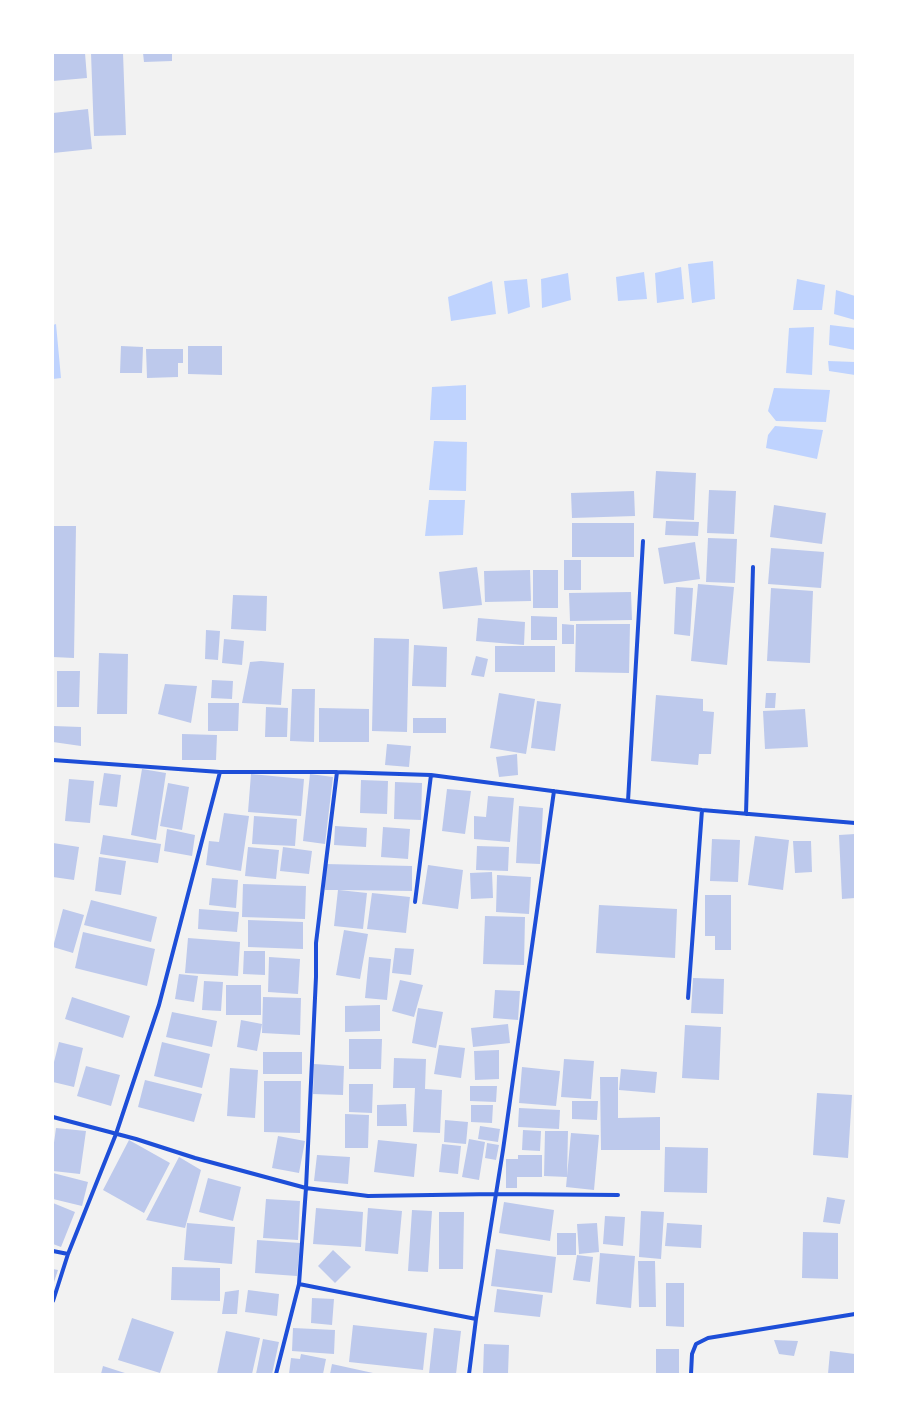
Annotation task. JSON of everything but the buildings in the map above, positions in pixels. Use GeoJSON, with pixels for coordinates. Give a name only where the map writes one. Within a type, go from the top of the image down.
{"type":"FeatureCollection","features":[{"type":"Feature","properties":{"kind":"street"},"geometry":{"type":"LineString","coordinates":[[628,801],[644,542]]}},
{"type":"Feature","properties":{"kind":"street"},"geometry":{"type":"LineString","coordinates":[[746,814],[753,567]]}},
{"type":"Feature","properties":{"kind":"street"},"geometry":{"type":"LineString","coordinates":[[53,760],[220,772],[337,772],[431,775],[702,810],[855,823]]}},
{"type":"Feature","properties":{"kind":"street"},"geometry":{"type":"LineString","coordinates":[[53,1301],[68,1254],[116,1134],[158,1005],[220,772]]}},
{"type":"Feature","properties":{"kind":"street"},"geometry":{"type":"LineString","coordinates":[[276,1374],[299,1284],[306,1188],[316,977],[316,943],[337,772]]}},
{"type":"Feature","properties":{"kind":"street"},"geometry":{"type":"LineString","coordinates":[[415,902],[431,775]]}},
{"type":"Feature","properties":{"kind":"street"},"geometry":{"type":"LineString","coordinates":[[469,1374],[476,1319],[503,1150],[554,791]]}},
{"type":"Feature","properties":{"kind":"street"},"geometry":{"type":"LineString","coordinates":[[688,998],[702,810]]}},
{"type":"Feature","properties":{"kind":"street"},"geometry":{"type":"LineString","coordinates":[[53,1117],[306,1188],[368,1196],[495,1194],[618,1195]]}},
{"type":"Feature","properties":{"kind":"street"},"geometry":{"type":"LineString","coordinates":[[53,1251],[68,1254]]}},
{"type":"Feature","properties":{"kind":"street"},"geometry":{"type":"LineString","coordinates":[[299,1284],[476,1319]]}},
{"type":"Feature","properties":{"kind":"street"},"geometry":{"type":"LineString","coordinates":[[691,1374],[692,1354],[696,1344],[708,1338],[855,1314]]}},
{"type":"Feature","properties":{"kind":"water"},"geometry":{"type":"Polygon","coordinates":[[[713,261],[715,299],[692,303],[688,264],[713,261]]]}},
{"type":"Feature","properties":{"kind":"water"},"geometry":{"type":"Polygon","coordinates":[[[681,267],[684,299],[657,303],[655,273],[681,267]]]}},
{"type":"Feature","properties":{"kind":"water"},"geometry":{"type":"Polygon","coordinates":[[[644,272],[647,299],[618,301],[616,277],[644,272]]]}},
{"type":"Feature","properties":{"kind":"water"},"geometry":{"type":"Polygon","coordinates":[[[568,273],[571,300],[542,308],[541,279],[568,273]]]}},
{"type":"Feature","properties":{"kind":"water"},"geometry":{"type":"Polygon","coordinates":[[[527,279],[530,307],[508,314],[504,281],[527,279]]]}},
{"type":"Feature","properties":{"kind":"water"},"geometry":{"type":"Polygon","coordinates":[[[797,279],[825,285],[822,310],[793,310],[797,279]]]}},
{"type":"Feature","properties":{"kind":"water"},"geometry":{"type":"Polygon","coordinates":[[[492,281],[496,314],[451,321],[448,297],[492,281]]]}},
{"type":"Feature","properties":{"kind":"water"},"geometry":{"type":"Polygon","coordinates":[[[836,290],[855,296],[855,320],[834,314],[836,290]]]}},
{"type":"Feature","properties":{"kind":"water"},"geometry":{"type":"Polygon","coordinates":[[[56,324],[61,378],[53,379],[53,325],[56,324]]]}},
{"type":"Feature","properties":{"kind":"water"},"geometry":{"type":"Polygon","coordinates":[[[830,325],[855,328],[855,350],[829,345],[830,325]]]}},
{"type":"Feature","properties":{"kind":"water"},"geometry":{"type":"Polygon","coordinates":[[[814,327],[812,375],[786,373],[789,328],[814,327]]]}},
{"type":"Feature","properties":{"kind":"water"},"geometry":{"type":"Polygon","coordinates":[[[828,361],[855,362],[855,375],[829,371],[828,361]]]}},
{"type":"Feature","properties":{"kind":"water"},"geometry":{"type":"Polygon","coordinates":[[[466,385],[466,420],[430,420],[432,387],[466,385]]]}},
{"type":"Feature","properties":{"kind":"water"},"geometry":{"type":"Polygon","coordinates":[[[774,388],[830,390],[826,422],[776,421],[768,411],[774,388]]]}},
{"type":"Feature","properties":{"kind":"water"},"geometry":{"type":"Polygon","coordinates":[[[775,426],[823,430],[817,459],[766,448],[768,435],[775,426]]]}},
{"type":"Feature","properties":{"kind":"water"},"geometry":{"type":"Polygon","coordinates":[[[434,441],[467,442],[466,491],[429,490],[434,441]]]}},
{"type":"Feature","properties":{"kind":"water"},"geometry":{"type":"Polygon","coordinates":[[[429,500],[465,500],[463,535],[425,536],[429,500]]]}}]}
